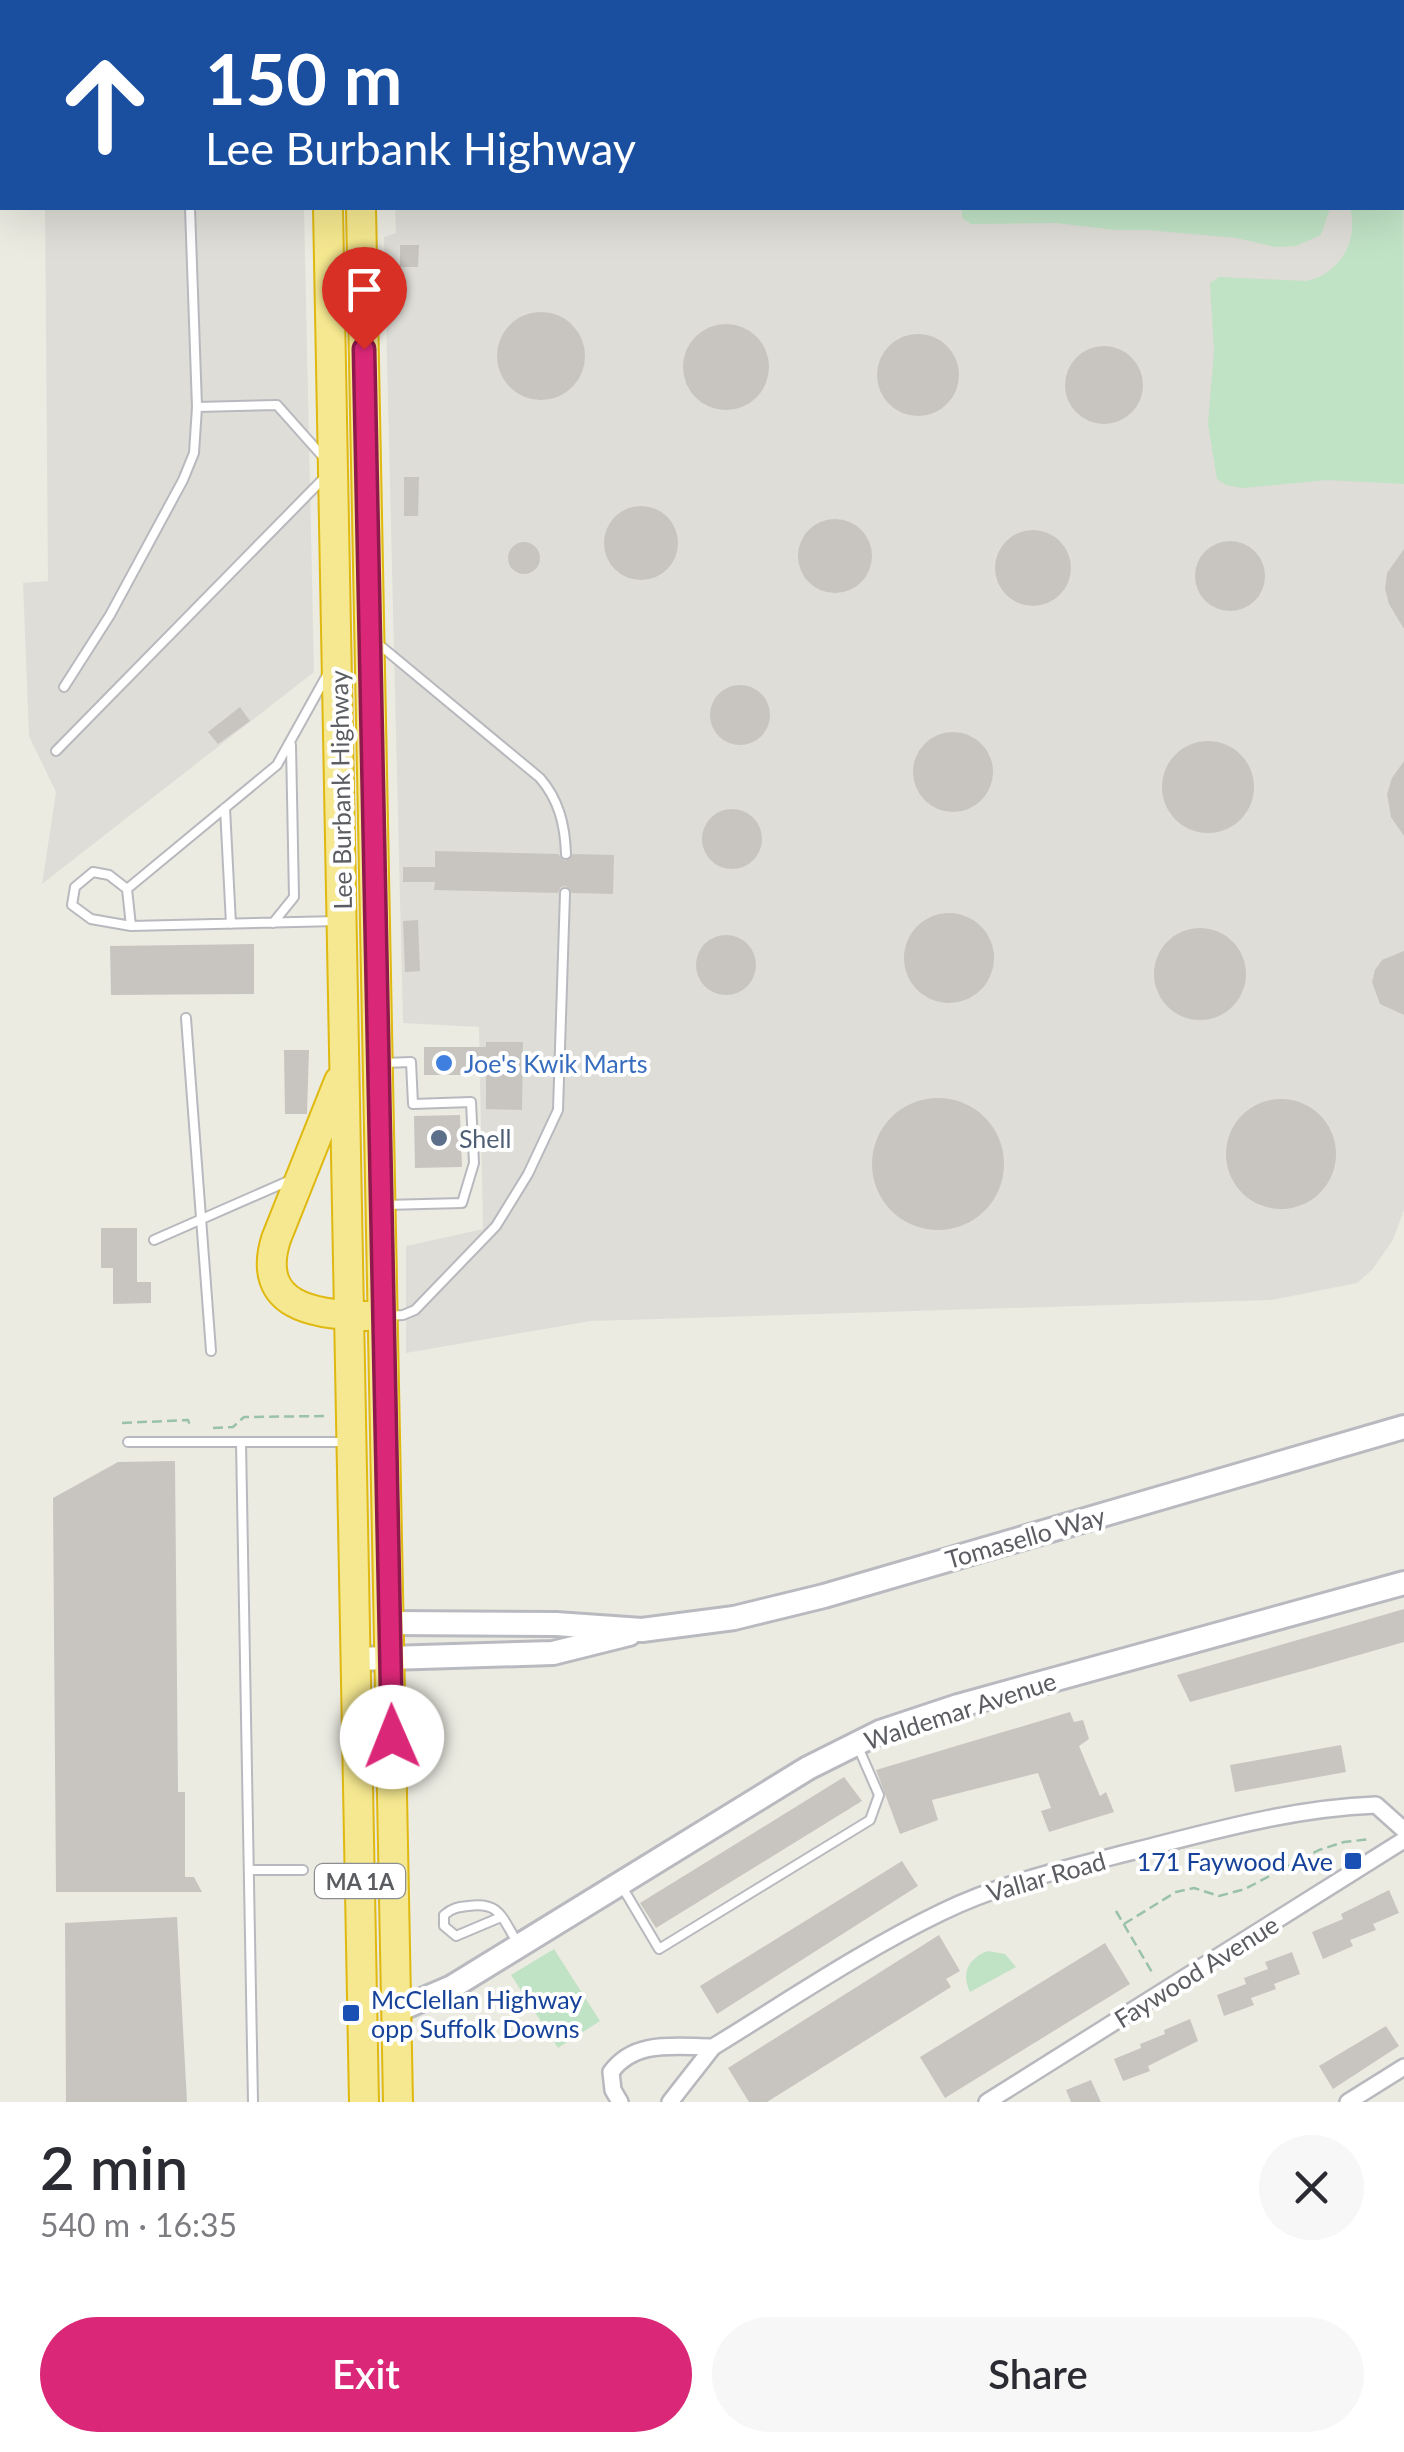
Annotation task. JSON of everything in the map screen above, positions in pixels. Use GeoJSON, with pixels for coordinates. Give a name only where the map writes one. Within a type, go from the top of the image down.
{"type":"FeatureCollection","features":[{"type":"Feature","properties":{"kind":"highway","name":"Lee Burbank Highway"},"geometry":{"type":"LineString","coordinates":[[328,210],[352,1442]]}},
{"type":"Feature","properties":{"kind":"highway","name":"Lee Burbank Highway"},"geometry":{"type":"LineString","coordinates":[[361,210],[390,1623]]}},
{"type":"Feature","properties":{"kind":"highway"},"geometry":{"type":"LineString","coordinates":[[344,1066],[274,1245],[273,1278],[284,1295],[306,1309],[382,1316]]}},
{"type":"Feature","properties":{"kind":"highway","name":"MA 1A"},"geometry":{"type":"LineString","coordinates":[[352,1442],[364,2102]]}},
{"type":"Feature","properties":{"kind":"highway","name":"MA 1A"},"geometry":{"type":"LineString","coordinates":[[390,1623],[398,2102]]}},
{"type":"Feature","properties":{"kind":"street","name":"Tomasello Way"},"geometry":{"type":"LineString","coordinates":[[356,1659],[554,1653],[642,1630],[778,1608],[1404,1428]]}},
{"type":"Feature","properties":{"kind":"street","name":"Waldemar Avenue"},"geometry":{"type":"LineString","coordinates":[[396,2011],[442,1992],[808,1768],[856,1743],[958,1706],[1404,1583]]}},
{"type":"Feature","properties":{"kind":"street","name":"Tomasello Way"},"geometry":{"type":"LineString","coordinates":[[390,1623],[556,1624],[642,1630]]}},
{"type":"Feature","properties":{"kind":"street","name":"Vallar Road"},"geometry":{"type":"LineString","coordinates":[[670,2102],[714,2047],[940,1912],[998,1888],[1257,1820],[1322,1807],[1376,1805],[1404,1830]]}},
{"type":"Feature","properties":{"kind":"street","name":"Faywood Avenue"},"geometry":{"type":"LineString","coordinates":[[987,2102],[1404,1840]]}},
{"type":"Feature","properties":{"kind":"street","name":"Vallar Road"},"geometry":{"type":"LineString","coordinates":[[620,2102],[613,2090],[611,2072],[622,2057],[638,2049],[714,2047]]}},
{"type":"Feature","properties":{"kind":"street"},"geometry":{"type":"LineString","coordinates":[[1348,2102],[1404,2067]]}},
{"type":"Feature","properties":{"kind":"lane"},"geometry":{"type":"LineString","coordinates":[[64,687],[110,616],[194,453],[197,407],[190,210]]}},
{"type":"Feature","properties":{"kind":"lane"},"geometry":{"type":"LineString","coordinates":[[56,752],[334,468],[277,405],[197,407]]}},
{"type":"Feature","properties":{"kind":"lane"},"geometry":{"type":"LineString","coordinates":[[370,638],[548,787],[561,815],[566,854]]}},
{"type":"Feature","properties":{"kind":"lane"},"geometry":{"type":"LineString","coordinates":[[127,889],[276,766],[338,656]]}},
{"type":"Feature","properties":{"kind":"lane"},"geometry":{"type":"LineString","coordinates":[[273,923],[294,897],[290,741]]}},
{"type":"Feature","properties":{"kind":"lane"},"geometry":{"type":"LineString","coordinates":[[225,808],[232,924]]}},
{"type":"Feature","properties":{"kind":"lane"},"geometry":{"type":"LineString","coordinates":[[131,926],[127,889],[110,875],[93,872],[75,887],[72,905],[91,919],[131,926],[343,921]]}},
{"type":"Feature","properties":{"kind":"lane"},"geometry":{"type":"LineString","coordinates":[[382,1316],[403,1316],[415,1310],[493,1230],[528,1174],[558,1110],[565,893]]}},
{"type":"Feature","properties":{"kind":"lane"},"geometry":{"type":"LineString","coordinates":[[186,1018],[211,1351]]}},
{"type":"Feature","properties":{"kind":"lane"},"geometry":{"type":"LineString","coordinates":[[378,1063],[411,1062],[412,1104],[472,1102],[474,1164],[462,1202],[380,1205]]}},
{"type":"Feature","properties":{"kind":"lane"},"geometry":{"type":"LineString","coordinates":[[154,1240],[302,1175]]}},
{"type":"Feature","properties":{"kind":"lane"},"geometry":{"type":"LineString","coordinates":[[128,1442],[352,1442]]}},
{"type":"Feature","properties":{"kind":"lane"},"geometry":{"type":"LineString","coordinates":[[242,1442],[253,2102]]}},
{"type":"Feature","properties":{"kind":"lane"},"geometry":{"type":"LineString","coordinates":[[620,1884],[659,1949],[870,1820],[879,1795],[856,1743]]}},
{"type":"Feature","properties":{"kind":"lane"},"geometry":{"type":"LineString","coordinates":[[250,1870],[303,1870]]}},
{"type":"Feature","properties":{"kind":"lane"},"geometry":{"type":"LineString","coordinates":[[502,1916],[456,1936],[444,1926],[444,1915],[452,1908],[484,1903],[498,1910],[502,1916],[519,1946]]}},
{"type":"Feature","properties":{"kind":"path"},"geometry":{"type":"LineString","coordinates":[[205,1428],[233,1427],[244,1418],[333,1416]]}},
{"type":"Feature","properties":{"kind":"path"},"geometry":{"type":"LineString","coordinates":[[122,1423],[188,1420],[191,1429]]}},
{"type":"Feature","properties":{"kind":"path"},"geometry":{"type":"LineString","coordinates":[[1124,1924],[1176,1892],[1194,1888],[1220,1896],[1267,1880],[1319,1850],[1371,1839],[1376,1844]]}},
{"type":"Feature","properties":{"kind":"path"},"geometry":{"type":"LineString","coordinates":[[1116,1912],[1154,1974]]}},
{"type":"Feature","properties":{"kind":"shaded area"},"geometry":{"type":"Polygon","coordinates":[[[45,210],[304,210],[314,672],[42,884],[56,792],[29,736],[23,583],[48,581],[45,210]]]}},
{"type":"Feature","properties":{"kind":"shaded area"},"geometry":{"type":"Polygon","coordinates":[[[395,210],[1404,210],[1404,1210],[1393,1240],[1372,1270],[1357,1283],[1272,1300],[591,1321],[406,1353],[406,1246],[483,1229],[479,1027],[403,1023],[384,237],[396,233],[395,210]]]}},
{"type":"Feature","properties":{"kind":"green space"},"geometry":{"type":"Polygon","coordinates":[[[962,210],[1329,210],[1321,235],[1296,246],[1275,247],[1237,238],[1055,223],[971,224],[962,218],[962,210]]]}},
{"type":"Feature","properties":{"kind":"green space"},"geometry":{"type":"Polygon","coordinates":[[[1350,210],[1403,210],[1404,484],[1327,480],[1243,488],[1226,485],[1217,479],[1208,424],[1214,351],[1210,283],[1219,277],[1306,281],[1318,277],[1344,254],[1352,220],[1350,210]]]}},
{"type":"Feature","properties":{"kind":"green space"},"geometry":{"type":"Polygon","coordinates":[[[554,1949],[600,2021],[558,2048],[511,1975],[554,1949]]]}},
{"type":"Feature","properties":{"kind":"green space"},"geometry":{"type":"Polygon","coordinates":[[[988,1951],[1005,1954],[1016,1967],[970,1992],[968,1967],[988,1951]]]}},
{"type":"Feature","properties":{"kind":"building"},"geometry":{"type":"Polygon","coordinates":[[[400,245],[419,245],[418,267],[400,267],[400,245]]]}},
{"type":"Feature","properties":{"kind":"building"},"geometry":{"type":"Polygon","coordinates":[[[541,312],[572,325],[585,356],[572,387],[541,400],[510,387],[497,356],[510,325],[541,312]]]}},
{"type":"Feature","properties":{"kind":"building"},"geometry":{"type":"Polygon","coordinates":[[[726,324],[743,327],[757,336],[766,350],[766,384],[757,398],[743,407],[726,410],[709,407],[695,398],[686,384],[683,367],[686,350],[695,336],[709,327],[726,324]]]}},
{"type":"Feature","properties":{"kind":"building"},"geometry":{"type":"Polygon","coordinates":[[[918,334],[934,337],[947,346],[956,359],[956,391],[947,404],[934,413],[918,416],[902,413],[889,404],[880,391],[877,375],[880,359],[889,346],[902,337],[918,334]]]}},
{"type":"Feature","properties":{"kind":"building"},"geometry":{"type":"Polygon","coordinates":[[[1104,346],[1119,349],[1131,358],[1140,370],[1140,400],[1131,412],[1119,421],[1104,424],[1089,421],[1077,412],[1068,400],[1065,385],[1068,370],[1077,358],[1089,349],[1104,346]]]}},
{"type":"Feature","properties":{"kind":"building"},"geometry":{"type":"Polygon","coordinates":[[[404,477],[419,477],[418,516],[404,516],[404,477]]]}},
{"type":"Feature","properties":{"kind":"building"},"geometry":{"type":"Polygon","coordinates":[[[641,506],[667,517],[678,543],[667,569],[641,580],[615,569],[604,543],[615,517],[641,506]]]}},
{"type":"Feature","properties":{"kind":"building"},"geometry":{"type":"Polygon","coordinates":[[[835,519],[861,530],[872,556],[861,582],[835,593],[809,582],[798,556],[809,530],[835,519]]]}},
{"type":"Feature","properties":{"kind":"building"},"geometry":{"type":"Polygon","coordinates":[[[1033,530],[1060,541],[1071,568],[1060,595],[1033,606],[1006,595],[995,568],[1006,541],[1033,530]]]}},
{"type":"Feature","properties":{"kind":"building"},"geometry":{"type":"Polygon","coordinates":[[[1230,541],[1255,551],[1265,576],[1255,601],[1230,611],[1205,601],[1195,576],[1205,551],[1230,541]]]}},
{"type":"Feature","properties":{"kind":"building"},"geometry":{"type":"Polygon","coordinates":[[[524,542],[536,546],[540,558],[536,570],[524,574],[512,570],[508,558],[512,546],[524,542]]]}},
{"type":"Feature","properties":{"kind":"building"},"geometry":{"type":"Polygon","coordinates":[[[1404,549],[1404,629],[1385,589],[1387,573],[1404,549]]]}},
{"type":"Feature","properties":{"kind":"building"},"geometry":{"type":"Polygon","coordinates":[[[740,685],[761,694],[770,715],[761,736],[740,745],[719,736],[710,715],[719,694],[740,685]]]}},
{"type":"Feature","properties":{"kind":"building"},"geometry":{"type":"Polygon","coordinates":[[[240,707],[250,721],[218,744],[208,732],[240,707]]]}},
{"type":"Feature","properties":{"kind":"building"},"geometry":{"type":"Polygon","coordinates":[[[953,732],[968,735],[981,744],[990,757],[990,787],[981,800],[968,809],[953,812],[938,809],[925,800],[916,787],[913,772],[916,757],[925,744],[938,735],[953,732]]]}},
{"type":"Feature","properties":{"kind":"building"},"geometry":{"type":"Polygon","coordinates":[[[1208,741],[1226,744],[1241,754],[1251,769],[1251,805],[1241,820],[1226,830],[1208,833],[1190,830],[1175,820],[1165,805],[1162,787],[1165,769],[1175,754],[1190,744],[1208,741]]]}},
{"type":"Feature","properties":{"kind":"building"},"geometry":{"type":"Polygon","coordinates":[[[1404,761],[1404,836],[1391,817],[1387,794],[1404,761]]]}},
{"type":"Feature","properties":{"kind":"building"},"geometry":{"type":"Polygon","coordinates":[[[732,809],[753,818],[762,839],[753,860],[732,869],[711,860],[702,839],[711,818],[732,809]]]}},
{"type":"Feature","properties":{"kind":"building"},"geometry":{"type":"Polygon","coordinates":[[[435,851],[558,854],[565,861],[573,854],[614,855],[613,894],[572,893],[566,886],[558,893],[434,890],[435,882],[403,882],[403,867],[435,867],[435,851]]]}},
{"type":"Feature","properties":{"kind":"building"},"geometry":{"type":"Polygon","coordinates":[[[949,913],[974,921],[986,933],[994,958],[986,983],[974,995],[949,1003],[924,995],[912,983],[904,958],[912,933],[924,921],[949,913]]]}},
{"type":"Feature","properties":{"kind":"building"},"geometry":{"type":"Polygon","coordinates":[[[418,920],[420,971],[405,972],[403,921],[418,920]]]}},
{"type":"Feature","properties":{"kind":"building"},"geometry":{"type":"Polygon","coordinates":[[[1200,928],[1218,932],[1232,942],[1242,956],[1246,974],[1242,992],[1232,1006],[1218,1016],[1200,1020],[1182,1016],[1168,1006],[1158,992],[1154,974],[1158,956],[1168,942],[1182,932],[1200,928]]]}},
{"type":"Feature","properties":{"kind":"building"},"geometry":{"type":"Polygon","coordinates":[[[726,935],[747,944],[756,965],[747,986],[726,995],[705,986],[696,965],[705,944],[726,935]]]}},
{"type":"Feature","properties":{"kind":"building"},"geometry":{"type":"Polygon","coordinates":[[[254,944],[254,994],[111,995],[110,946],[254,944]]]}},
{"type":"Feature","properties":{"kind":"building"},"geometry":{"type":"Polygon","coordinates":[[[1404,951],[1404,1015],[1380,1004],[1372,982],[1382,960],[1404,951]]]}},
{"type":"Feature","properties":{"kind":"building"},"geometry":{"type":"Polygon","coordinates":[[[486,1042],[523,1042],[522,1110],[486,1109],[486,1075],[424,1075],[424,1047],[486,1047],[486,1042]]]}},
{"type":"Feature","properties":{"kind":"building"},"geometry":{"type":"Polygon","coordinates":[[[284,1050],[309,1050],[307,1114],[285,1114],[284,1050]]]}},
{"type":"Feature","properties":{"kind":"building"},"geometry":{"type":"Polygon","coordinates":[[[938,1098],[963,1103],[984,1118],[999,1139],[1004,1164],[999,1189],[984,1210],[963,1225],[938,1230],[913,1225],[892,1210],[877,1189],[872,1164],[877,1139],[892,1118],[913,1103],[938,1098]]]}},
{"type":"Feature","properties":{"kind":"building"},"geometry":{"type":"Polygon","coordinates":[[[1281,1099],[1302,1103],[1320,1115],[1332,1133],[1336,1154],[1332,1175],[1320,1193],[1302,1205],[1281,1209],[1260,1205],[1242,1193],[1230,1175],[1226,1154],[1230,1133],[1242,1115],[1260,1103],[1281,1099]]]}},
{"type":"Feature","properties":{"kind":"building"},"geometry":{"type":"Polygon","coordinates":[[[460,1115],[462,1167],[415,1168],[414,1116],[460,1115]]]}},
{"type":"Feature","properties":{"kind":"building"},"geometry":{"type":"Polygon","coordinates":[[[101,1228],[137,1228],[137,1282],[151,1282],[151,1303],[113,1304],[113,1268],[101,1268],[101,1228]]]}},
{"type":"Feature","properties":{"kind":"building"},"geometry":{"type":"Polygon","coordinates":[[[175,1461],[178,1792],[185,1792],[185,1877],[194,1877],[202,1892],[56,1892],[53,1498],[118,1462],[175,1461]]]}},
{"type":"Feature","properties":{"kind":"building"},"geometry":{"type":"Polygon","coordinates":[[[1404,1609],[1404,1642],[1190,1702],[1177,1675],[1404,1609]]]}},
{"type":"Feature","properties":{"kind":"building"},"geometry":{"type":"Polygon","coordinates":[[[1070,1712],[1074,1722],[1083,1720],[1089,1739],[1079,1746],[1100,1796],[1106,1792],[1114,1812],[1049,1832],[1041,1811],[1051,1808],[1038,1773],[932,1800],[938,1820],[900,1834],[876,1770],[1070,1712]]]}},
{"type":"Feature","properties":{"kind":"building"},"geometry":{"type":"Polygon","coordinates":[[[1341,1745],[1346,1772],[1235,1792],[1230,1765],[1341,1745]]]}},
{"type":"Feature","properties":{"kind":"building"},"geometry":{"type":"Polygon","coordinates":[[[844,1777],[862,1801],[656,1928],[640,1903],[844,1777]]]}},
{"type":"Feature","properties":{"kind":"building"},"geometry":{"type":"Polygon","coordinates":[[[902,1861],[918,1886],[717,2014],[700,1986],[902,1861]]]}},
{"type":"Feature","properties":{"kind":"building"},"geometry":{"type":"Polygon","coordinates":[[[1389,1890],[1399,1913],[1373,1924],[1376,1930],[1350,1940],[1353,1946],[1323,1959],[1312,1932],[1343,1919],[1341,1914],[1389,1890]]]}},
{"type":"Feature","properties":{"kind":"building"},"geometry":{"type":"Polygon","coordinates":[[[177,1917],[187,2102],[66,2102],[65,1923],[177,1917]]]}},
{"type":"Feature","properties":{"kind":"building"},"geometry":{"type":"Polygon","coordinates":[[[939,1935],[960,1971],[946,1979],[951,1987],[767,2102],[749,2102],[728,2068],[939,1935]]]}},
{"type":"Feature","properties":{"kind":"building"},"geometry":{"type":"Polygon","coordinates":[[[1105,1943],[1130,1984],[945,2098],[920,2057],[1105,1943]]]}},
{"type":"Feature","properties":{"kind":"building"},"geometry":{"type":"Polygon","coordinates":[[[1292,1952],[1300,1974],[1251,1998],[1254,2005],[1224,2016],[1217,1995],[1246,1984],[1244,1978],[1268,1969],[1265,1962],[1292,1952]]]}},
{"type":"Feature","properties":{"kind":"building"},"geometry":{"type":"Polygon","coordinates":[[[1190,2019],[1198,2041],[1148,2066],[1150,2071],[1123,2081],[1114,2059],[1190,2019]]]}},
{"type":"Feature","properties":{"kind":"building"},"geometry":{"type":"Polygon","coordinates":[[[1386,2026],[1399,2046],[1333,2089],[1319,2066],[1386,2026]]]}},
{"type":"Feature","properties":{"kind":"building"},"geometry":{"type":"Polygon","coordinates":[[[1091,2080],[1101,2102],[1071,2102],[1066,2090],[1091,2080]]]}},
{"type":"Feature","properties":{"kind":"place","name":"Joe's Kwik Marts"},"geometry":{"type":"Point","coordinates":[444,1063]}},
{"type":"Feature","properties":{"kind":"place","name":"Shell"},"geometry":{"type":"Point","coordinates":[439,1138]}},
{"type":"Feature","properties":{"kind":"place","name":"171 Faywood Ave"},"geometry":{"type":"Point","coordinates":[1353,1861]}},
{"type":"Feature","properties":{"kind":"place","name":"McClellan Highway opp Suffolk Downs"},"geometry":{"type":"Point","coordinates":[351,2013]}},
{"type":"Feature","properties":{"kind":"route"},"geometry":{"type":"LineString","coordinates":[[364,349],[392,1737]]}}]}
